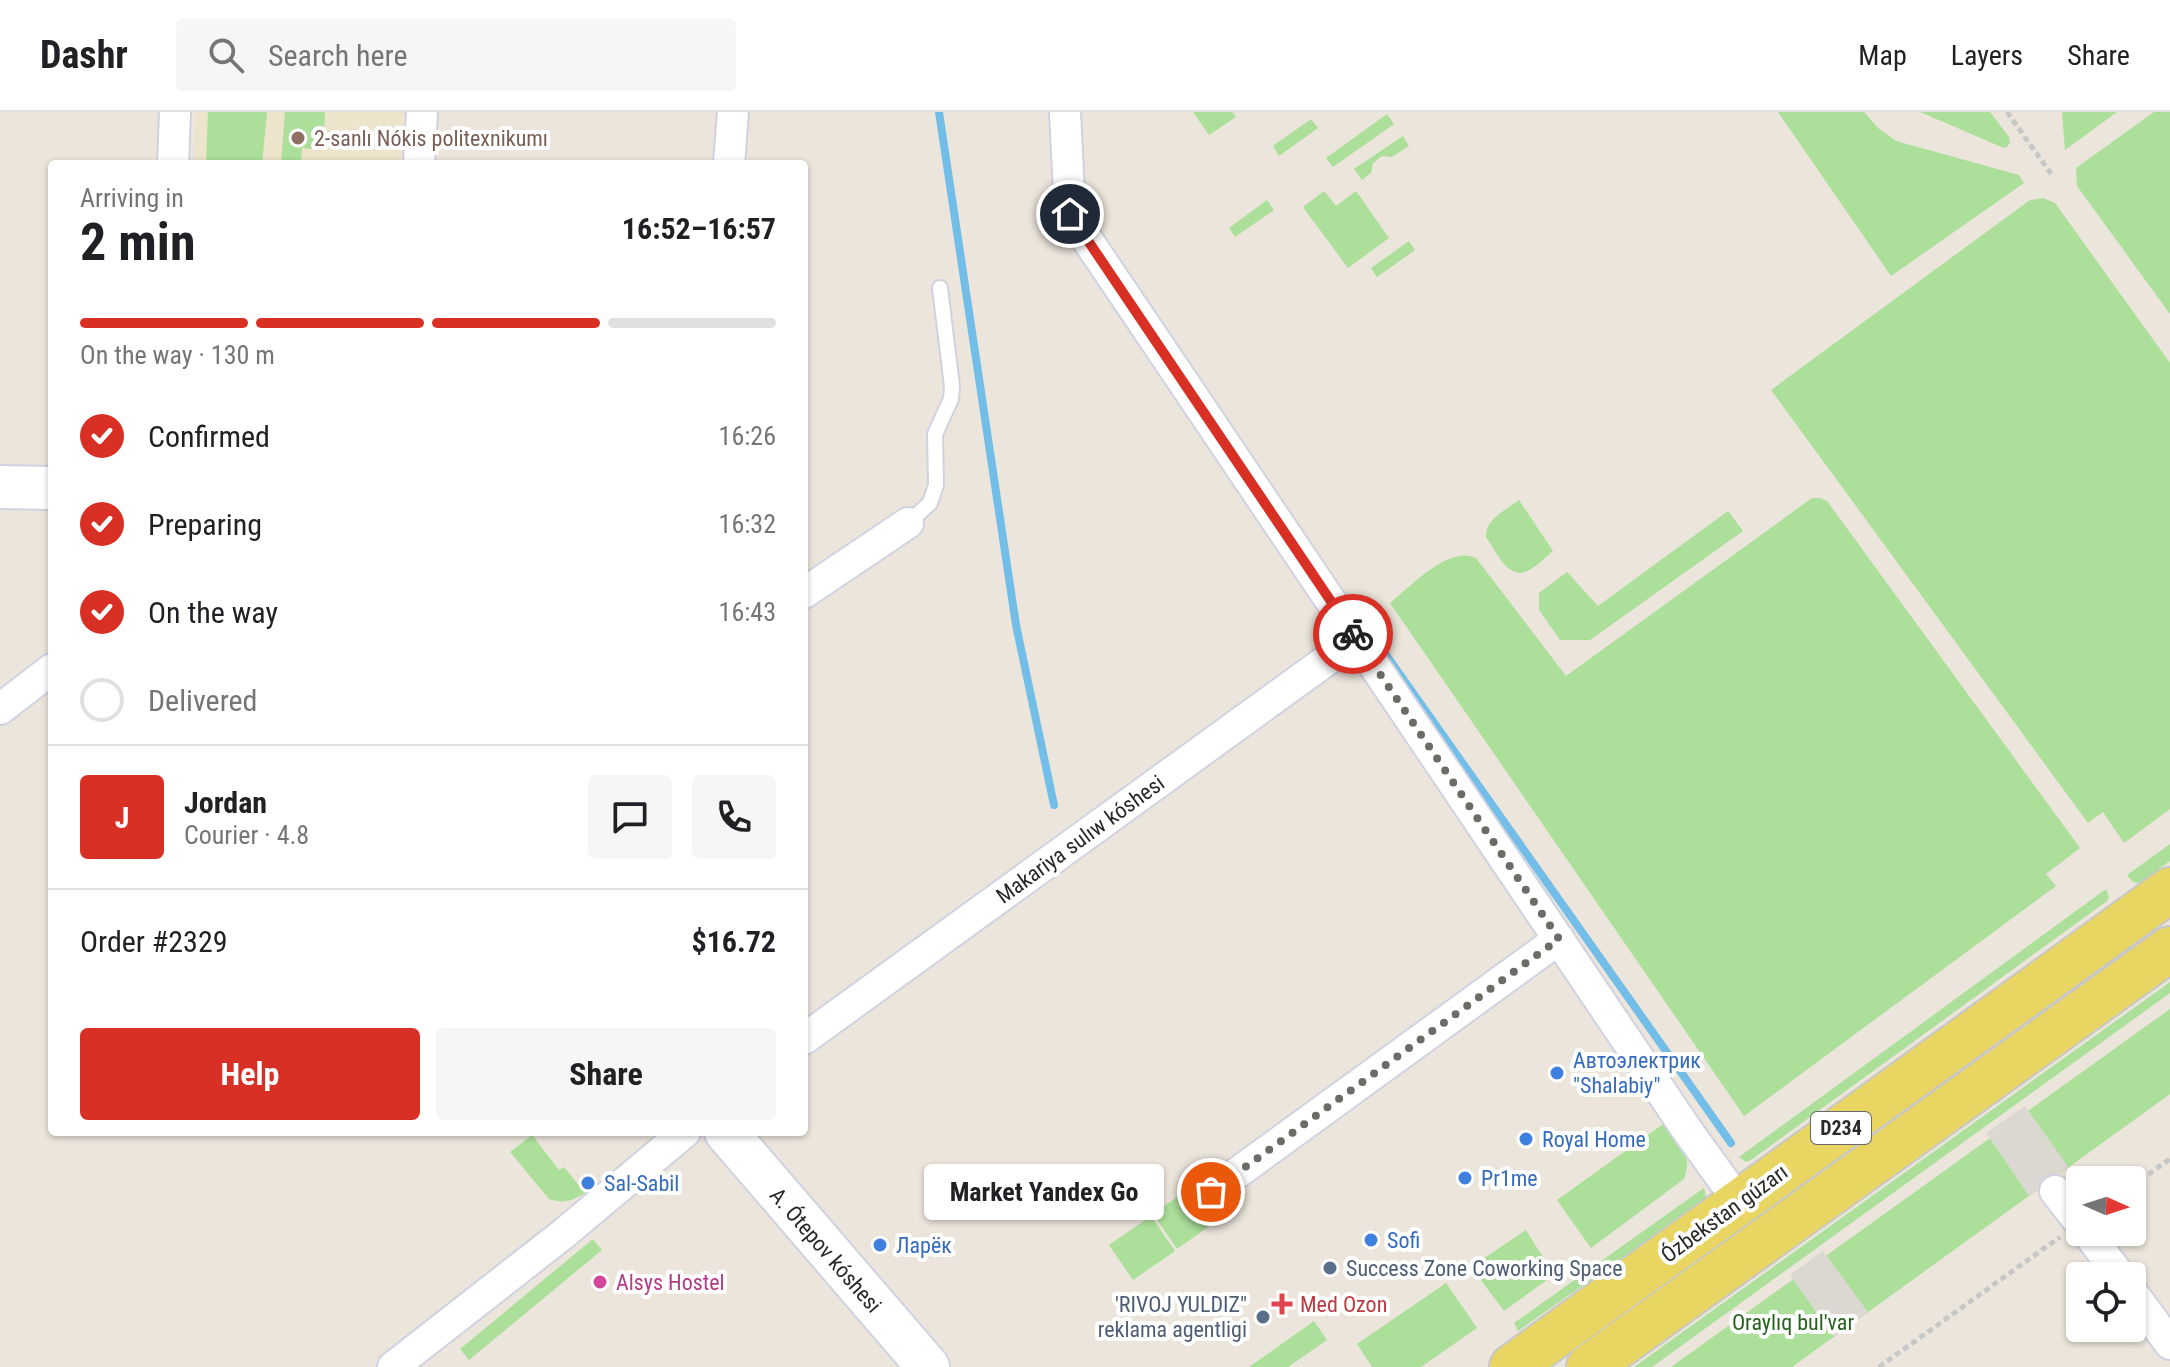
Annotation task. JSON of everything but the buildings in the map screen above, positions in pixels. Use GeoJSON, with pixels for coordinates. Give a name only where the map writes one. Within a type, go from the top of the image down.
{"type":"FeatureCollection","features":[{"type":"Feature","properties":{"kind":"main road"},"geometry":{"type":"LineString","coordinates":[[0,487],[48,488]]}},
{"type":"Feature","properties":{"kind":"main road","name":"Ózbekstan gúzarı"},"geometry":{"type":"LineString","coordinates":[[1512,1367],[2170,890]]}},
{"type":"Feature","properties":{"kind":"main road","name":"Ózbekstan gúzarı"},"geometry":{"type":"LineString","coordinates":[[1589,1367],[2170,949]]}},
{"type":"Feature","properties":{"kind":"main road","name":"A. Ótepov kóshesi"},"geometry":{"type":"LineString","coordinates":[[729,1136],[928,1367]]}},
{"type":"Feature","properties":{"kind":"street"},"geometry":{"type":"LineString","coordinates":[[173,160],[175,112]]}},
{"type":"Feature","properties":{"kind":"street"},"geometry":{"type":"LineString","coordinates":[[419,160],[422,112]]}},
{"type":"Feature","properties":{"kind":"street"},"geometry":{"type":"LineString","coordinates":[[729,160],[733,112]]}},
{"type":"Feature","properties":{"kind":"street"},"geometry":{"type":"LineString","coordinates":[[1065,112],[1070,214],[1687,1130],[1739,1202]]}},
{"type":"Feature","properties":{"kind":"street"},"geometry":{"type":"LineString","coordinates":[[808,590],[908,523]]}},
{"type":"Feature","properties":{"kind":"street","name":"Makariya sulıw kóshesi"},"geometry":{"type":"LineString","coordinates":[[808,1036],[1356,639]]}},
{"type":"Feature","properties":{"kind":"street"},"geometry":{"type":"LineString","coordinates":[[0,709],[48,672]]}},
{"type":"Feature","properties":{"kind":"street"},"geometry":{"type":"LineString","coordinates":[[1211,1192],[1559,939]]}},
{"type":"Feature","properties":{"kind":"street"},"geometry":{"type":"LineString","coordinates":[[393,1367],[562,1235],[680,1136]]}},
{"type":"Feature","properties":{"kind":"street"},"geometry":{"type":"LineString","coordinates":[[2055,1191],[2066,1209]]}},
{"type":"Feature","properties":{"kind":"street"},"geometry":{"type":"LineString","coordinates":[[2093,1246],[2107,1262]]}},
{"type":"Feature","properties":{"kind":"street"},"geometry":{"type":"LineString","coordinates":[[2146,1308],[2162,1326]]}},
{"type":"Feature","properties":{"kind":"lane"},"geometry":{"type":"LineString","coordinates":[[908,523],[930,503],[936,485],[935,434],[951,399],[940,288]]}},
{"type":"Feature","properties":{"kind":"path"},"geometry":{"type":"LineString","coordinates":[[2007,112],[2052,175]]}},
{"type":"Feature","properties":{"kind":"path"},"geometry":{"type":"LineString","coordinates":[[2146,1176],[2170,1159]]}},
{"type":"Feature","properties":{"kind":"path"},"geometry":{"type":"LineString","coordinates":[[1879,1367],[2066,1237]]}},
{"type":"Feature","properties":{"kind":"shaded area","name":"2-sanlı Nókis politexnikumı"},"geometry":{"type":"Polygon","coordinates":[[[196,112],[403,112],[400,160],[194,160],[196,112]]]}},
{"type":"Feature","properties":{"kind":"shaded area"},"geometry":{"type":"Polygon","coordinates":[[[2025,1106],[2068,1166],[2066,1170],[2029,1196],[1986,1133],[2025,1106]]]}},
{"type":"Feature","properties":{"kind":"shaded area"},"geometry":{"type":"Polygon","coordinates":[[[1823,1251],[1868,1312],[1834,1337],[1790,1275],[1823,1251]]]}},
{"type":"Feature","properties":{"kind":"green space"},"geometry":{"type":"Polygon","coordinates":[[[208,112],[267,112],[262,160],[206,160],[208,112]]]}},
{"type":"Feature","properties":{"kind":"green space"},"geometry":{"type":"Polygon","coordinates":[[[285,112],[325,112],[323,150],[302,148],[301,160],[281,160],[285,112]]]}},
{"type":"Feature","properties":{"kind":"green space"},"geometry":{"type":"Polygon","coordinates":[[[1193,112],[1232,112],[1236,117],[1209,135],[1193,112]]]}},
{"type":"Feature","properties":{"kind":"green space"},"geometry":{"type":"Polygon","coordinates":[[[1778,112],[1864,112],[1878,128],[1896,141],[2019,175],[2024,183],[1891,276],[1778,112]]]}},
{"type":"Feature","properties":{"kind":"green space"},"geometry":{"type":"Polygon","coordinates":[[[1920,112],[1990,112],[2009,137],[2010,143],[2006,148],[1999,146],[1920,112]]]}},
{"type":"Feature","properties":{"kind":"green space"},"geometry":{"type":"Polygon","coordinates":[[[2062,112],[2117,112],[2065,150],[2062,112]]]}},
{"type":"Feature","properties":{"kind":"green space"},"geometry":{"type":"Polygon","coordinates":[[[2154,112],[2170,112],[2170,314],[2077,186],[2076,168],[2154,112]]]}},
{"type":"Feature","properties":{"kind":"green space"},"geometry":{"type":"Polygon","coordinates":[[[1387,114],[1394,124],[1333,167],[1326,158],[1387,114]]]}},
{"type":"Feature","properties":{"kind":"green space"},"geometry":{"type":"Polygon","coordinates":[[[1311,119],[1318,128],[1279,156],[1273,146],[1311,119]]]}},
{"type":"Feature","properties":{"kind":"green space"},"geometry":{"type":"Polygon","coordinates":[[[1403,136],[1409,146],[1392,157],[1382,156],[1373,163],[1371,173],[1362,180],[1354,169],[1403,136]]]}},
{"type":"Feature","properties":{"kind":"green space"},"geometry":{"type":"Polygon","coordinates":[[[1324,191],[1336,206],[1356,191],[1389,238],[1348,268],[1303,207],[1324,191]]]}},
{"type":"Feature","properties":{"kind":"green space"},"geometry":{"type":"Polygon","coordinates":[[[2043,198],[2055,203],[2170,363],[2170,809],[2124,843],[2103,812],[2088,823],[1771,390],[2030,200],[2043,198]]]}},
{"type":"Feature","properties":{"kind":"green space"},"geometry":{"type":"Polygon","coordinates":[[[1267,200],[1274,210],[1235,237],[1229,228],[1267,200]]]}},
{"type":"Feature","properties":{"kind":"green space"},"geometry":{"type":"Polygon","coordinates":[[[1409,241],[1415,250],[1377,277],[1371,268],[1409,241]]]}},
{"type":"Feature","properties":{"kind":"green space"},"geometry":{"type":"Polygon","coordinates":[[[1812,498],[1827,501],[2080,848],[2046,874],[2056,886],[1744,1116],[1390,603],[1442,562],[1454,557],[1476,558],[1566,676],[1812,498]]]}},
{"type":"Feature","properties":{"kind":"green space"},"geometry":{"type":"Polygon","coordinates":[[[1519,500],[1553,551],[1534,567],[1520,573],[1508,568],[1486,537],[1493,520],[1519,500]]]}},
{"type":"Feature","properties":{"kind":"green space"},"geometry":{"type":"Polygon","coordinates":[[[1728,511],[1743,531],[1590,640],[1560,640],[1539,610],[1539,593],[1567,572],[1598,606],[1728,511]]]}},
{"type":"Feature","properties":{"kind":"green space"},"geometry":{"type":"Polygon","coordinates":[[[2170,844],[2170,861],[2139,883],[2133,882],[2127,875],[2170,844]]]}},
{"type":"Feature","properties":{"kind":"green space"},"geometry":{"type":"Polygon","coordinates":[[[2106,889],[2107,901],[1751,1160],[1746,1162],[1739,1157],[2106,889]]]}},
{"type":"Feature","properties":{"kind":"green space"},"geometry":{"type":"Polygon","coordinates":[[[2170,982],[2170,993],[1652,1367],[1634,1367],[2170,982]]]}},
{"type":"Feature","properties":{"kind":"green space","name":"Oraylıq bul'var"},"geometry":{"type":"Polygon","coordinates":[[[2170,1009],[2170,1094],[2070,1166],[2066,1166],[2066,1169],[1792,1367],[1671,1367],[2170,1009]]]}},
{"type":"Feature","properties":{"kind":"green space"},"geometry":{"type":"Polygon","coordinates":[[[1666,1122],[1686,1156],[1684,1179],[1591,1248],[1557,1200],[1666,1122]]]}},
{"type":"Feature","properties":{"kind":"green space"},"geometry":{"type":"Polygon","coordinates":[[[533,1136],[559,1170],[564,1167],[585,1193],[567,1201],[549,1199],[510,1152],[533,1136]]]}},
{"type":"Feature","properties":{"kind":"green space"},"geometry":{"type":"Polygon","coordinates":[[[1194,1185],[1218,1220],[1177,1249],[1153,1214],[1194,1185]]]}},
{"type":"Feature","properties":{"kind":"green space"},"geometry":{"type":"Polygon","coordinates":[[[1704,1188],[1706,1197],[1703,1201],[1518,1331],[1514,1323],[1704,1188]]]}},
{"type":"Feature","properties":{"kind":"green space"},"geometry":{"type":"Polygon","coordinates":[[[1151,1216],[1175,1251],[1133,1280],[1109,1245],[1151,1216]]]}},
{"type":"Feature","properties":{"kind":"green space"},"geometry":{"type":"Polygon","coordinates":[[[1526,1230],[1554,1275],[1504,1311],[1471,1267],[1526,1230]]]}},
{"type":"Feature","properties":{"kind":"green space"},"geometry":{"type":"Polygon","coordinates":[[[593,1239],[602,1250],[469,1360],[460,1349],[593,1239]]]}},
{"type":"Feature","properties":{"kind":"green space"},"geometry":{"type":"Polygon","coordinates":[[[1446,1283],[1477,1328],[1421,1367],[1372,1367],[1357,1344],[1446,1283]]]}},
{"type":"Feature","properties":{"kind":"green space"},"geometry":{"type":"Polygon","coordinates":[[[1314,1321],[1327,1340],[1288,1367],[1249,1367],[1314,1321]]]}},
{"type":"Feature","properties":{"kind":"waterway"},"geometry":{"type":"LineString","coordinates":[[939,112],[1016,625],[1054,805]]}},
{"type":"Feature","properties":{"kind":"waterway"},"geometry":{"type":"LineString","coordinates":[[1360,618],[1731,1143]]}},
{"type":"Feature","properties":{"kind":"way so far"},"geometry":{"type":"LineString","coordinates":[[1211,1192],[1559,939],[1353,634]]}},
{"type":"Feature","properties":{"kind":"place","name":"2-sanlı Nókis politexnikumı"},"geometry":{"type":"Point","coordinates":[298,138]}},
{"type":"Feature","properties":{"kind":"place","name":"Автоэлектрик \"Shalabiy\""},"geometry":{"type":"Point","coordinates":[1557,1073]}},
{"type":"Feature","properties":{"kind":"place","name":"Royal Home"},"geometry":{"type":"Point","coordinates":[1526,1139]}},
{"type":"Feature","properties":{"kind":"place","name":"Pr1me"},"geometry":{"type":"Point","coordinates":[1465,1178]}},
{"type":"Feature","properties":{"kind":"place","name":"Sal-Sabil"},"geometry":{"type":"Point","coordinates":[588,1183]}},
{"type":"Feature","properties":{"kind":"place","name":"Market Yandex Go"},"geometry":{"type":"Point","coordinates":[1211,1192]}},
{"type":"Feature","properties":{"kind":"place","name":"Sofi"},"geometry":{"type":"Point","coordinates":[1371,1240]}},
{"type":"Feature","properties":{"kind":"place","name":"Ларёк"},"geometry":{"type":"Point","coordinates":[880,1245]}},
{"type":"Feature","properties":{"kind":"place","name":"Success Zone Coworking Space"},"geometry":{"type":"Point","coordinates":[1330,1268]}},
{"type":"Feature","properties":{"kind":"place","name":"Alsys Hostel"},"geometry":{"type":"Point","coordinates":[600,1282]}},
{"type":"Feature","properties":{"kind":"place","name":"Med Ozon"},"geometry":{"type":"Point","coordinates":[1282,1304]}},
{"type":"Feature","properties":{"kind":"place","name":"'RIVOJ YULDIZ\" reklama agentligi"},"geometry":{"type":"Point","coordinates":[1263,1317]}},
{"type":"Feature","properties":{"kind":"route"},"geometry":{"type":"LineString","coordinates":[[1070,214],[1353,634]]}}]}
